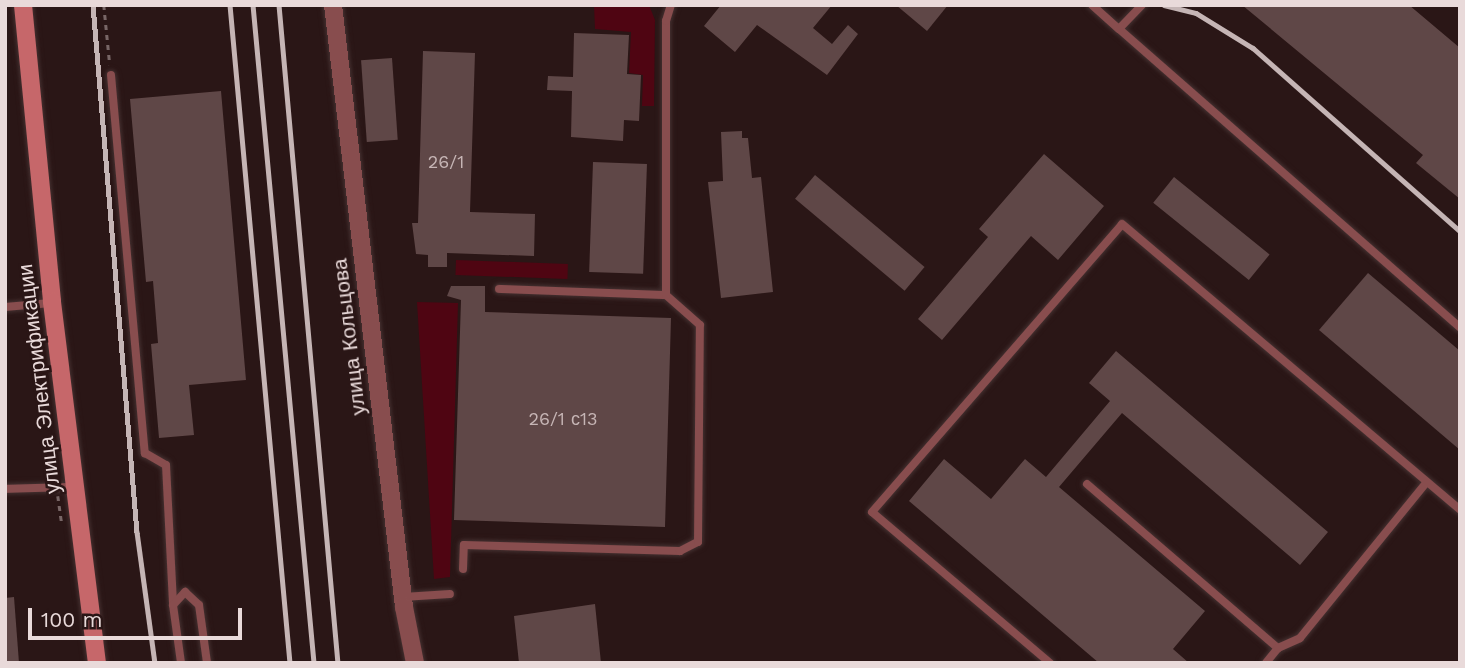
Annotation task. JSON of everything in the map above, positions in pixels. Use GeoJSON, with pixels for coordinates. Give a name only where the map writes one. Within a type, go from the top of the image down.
{"type":"FeatureCollection","features":[{"type":"Feature","properties":{"kind":"main road","name":"улица Электрификации"},"geometry":{"type":"LineString","coordinates":[[23,5],[52,302],[97,663]]}},
{"type":"Feature","properties":{"kind":"street","name":"улица Кольцова"},"geometry":{"type":"LineString","coordinates":[[333,5],[403,597],[415,663]]}},
{"type":"Feature","properties":{"kind":"lane"},"geometry":{"type":"LineString","coordinates":[[666,295],[666,21],[671,5]]}},
{"type":"Feature","properties":{"kind":"lane"},"geometry":{"type":"LineString","coordinates":[[1092,5],[1460,327]]}},
{"type":"Feature","properties":{"kind":"lane"},"geometry":{"type":"LineString","coordinates":[[1119,29],[1142,5]]}},
{"type":"Feature","properties":{"kind":"lane"},"geometry":{"type":"LineString","coordinates":[[111,75],[145,453],[166,464],[173,605],[181,663]]}},
{"type":"Feature","properties":{"kind":"lane"},"geometry":{"type":"LineString","coordinates":[[1050,663],[872,512],[1122,224],[1460,510]]}},
{"type":"Feature","properties":{"kind":"lane"},"geometry":{"type":"LineString","coordinates":[[463,569],[464,545],[680,551],[698,542],[700,325],[666,295],[499,289]]}},
{"type":"Feature","properties":{"kind":"lane"},"geometry":{"type":"LineString","coordinates":[[5,307],[52,302]]}},
{"type":"Feature","properties":{"kind":"lane"},"geometry":{"type":"LineString","coordinates":[[1266,663],[1278,648],[1300,638],[1427,482]]}},
{"type":"Feature","properties":{"kind":"lane"},"geometry":{"type":"LineString","coordinates":[[1087,484],[1278,648]]}},
{"type":"Feature","properties":{"kind":"lane"},"geometry":{"type":"LineString","coordinates":[[5,489],[74,487]]}},
{"type":"Feature","properties":{"kind":"lane"},"geometry":{"type":"LineString","coordinates":[[173,605],[185,592],[199,605],[207,663]]}},
{"type":"Feature","properties":{"kind":"lane"},"geometry":{"type":"LineString","coordinates":[[403,597],[450,594]]}},
{"type":"Feature","properties":{"kind":"path"},"geometry":{"type":"LineString","coordinates":[[104,5],[111,75]]}},
{"type":"Feature","properties":{"kind":"shaded area"},"geometry":{"type":"Polygon","coordinates":[[[594,5],[649,5],[655,20],[654,106],[642,106],[643,75],[629,73],[631,32],[595,29],[594,5]]]}},
{"type":"Feature","properties":{"kind":"shaded area"},"geometry":{"type":"Polygon","coordinates":[[[456,260],[568,264],[567,279],[455,275],[456,260]]]}},
{"type":"Feature","properties":{"kind":"shaded area"},"geometry":{"type":"Polygon","coordinates":[[[417,302],[458,303],[450,577],[434,579],[417,302]]]}},
{"type":"Feature","properties":{"kind":"building"},"geometry":{"type":"Polygon","coordinates":[[[721,5],[832,5],[813,28],[832,44],[848,25],[858,34],[827,75],[757,25],[735,52],[704,26],[721,5]]]}},
{"type":"Feature","properties":{"kind":"building"},"geometry":{"type":"Polygon","coordinates":[[[896,5],[948,5],[927,31],[896,5]]]}},
{"type":"Feature","properties":{"kind":"building"},"geometry":{"type":"Polygon","coordinates":[[[1242,5],[1409,5],[1460,48],[1460,199],[1416,163],[1423,155],[1242,5]]]}},
{"type":"Feature","properties":{"kind":"building"},"geometry":{"type":"Polygon","coordinates":[[[574,33],[629,35],[627,74],[641,75],[639,121],[624,120],[623,141],[571,137],[572,91],[547,90],[548,76],[573,77],[574,33]]]}},
{"type":"Feature","properties":{"kind":"building"},"geometry":{"type":"Polygon","coordinates":[[[423,51],[475,53],[470,212],[535,214],[534,256],[447,253],[447,267],[428,267],[428,255],[416,254],[412,223],[418,223],[423,51]]]}},
{"type":"Feature","properties":{"kind":"building"},"geometry":{"type":"Polygon","coordinates":[[[392,58],[398,140],[367,142],[361,60],[392,58]]]}},
{"type":"Feature","properties":{"kind":"building"},"geometry":{"type":"Polygon","coordinates":[[[221,91],[246,380],[189,385],[194,435],[159,438],[151,344],[158,343],[153,281],[146,282],[130,99],[221,91]]]}},
{"type":"Feature","properties":{"kind":"building"},"geometry":{"type":"Polygon","coordinates":[[[742,131],[742,138],[748,138],[752,178],[761,177],[773,292],[721,298],[708,182],[723,181],[721,132],[742,131]]]}},
{"type":"Feature","properties":{"kind":"building"},"geometry":{"type":"Polygon","coordinates":[[[1044,154],[1104,206],[1058,260],[1031,236],[942,340],[918,319],[988,237],[979,229],[1044,154]]]}},
{"type":"Feature","properties":{"kind":"building"},"geometry":{"type":"Polygon","coordinates":[[[593,162],[647,164],[643,274],[589,272],[593,162]]]}},
{"type":"Feature","properties":{"kind":"building"},"geometry":{"type":"Polygon","coordinates":[[[815,175],[925,267],[905,291],[795,199],[815,175]]]}},
{"type":"Feature","properties":{"kind":"building"},"geometry":{"type":"Polygon","coordinates":[[[1174,177],[1270,254],[1249,280],[1153,203],[1174,177]]]}},
{"type":"Feature","properties":{"kind":"building"},"geometry":{"type":"Polygon","coordinates":[[[1368,273],[1460,351],[1460,450],[1319,330],[1368,273]]]}},
{"type":"Feature","properties":{"kind":"building"},"geometry":{"type":"Polygon","coordinates":[[[451,286],[485,286],[485,312],[671,318],[665,527],[454,520],[461,300],[447,296],[451,286]]]}},
{"type":"Feature","properties":{"kind":"building"},"geometry":{"type":"Polygon","coordinates":[[[1116,351],[1328,532],[1300,565],[1122,413],[1059,487],[1205,611],[1173,649],[1189,663],[1099,663],[909,501],[944,459],[991,499],[1025,459],[1046,477],[1110,401],[1089,383],[1116,351]]]}},
{"type":"Feature","properties":{"kind":"building"},"geometry":{"type":"Polygon","coordinates":[[[14,597],[19,663],[5,663],[5,598],[14,597]]]}},
{"type":"Feature","properties":{"kind":"building"},"geometry":{"type":"Polygon","coordinates":[[[595,604],[601,663],[519,663],[514,616],[595,604]]]}},
{"type":"Feature","properties":{"kind":"railway"},"geometry":{"type":"LineString","coordinates":[[93,5],[137,532],[155,663]]}},
{"type":"Feature","properties":{"kind":"railway"},"geometry":{"type":"LineString","coordinates":[[230,5],[290,663]]}},
{"type":"Feature","properties":{"kind":"railway"},"geometry":{"type":"LineString","coordinates":[[253,5],[314,663]]}},
{"type":"Feature","properties":{"kind":"railway"},"geometry":{"type":"LineString","coordinates":[[279,5],[338,663]]}},
{"type":"Feature","properties":{"kind":"railway"},"geometry":{"type":"LineString","coordinates":[[1164,5],[1196,13],[1253,48],[1460,231]]}}]}
